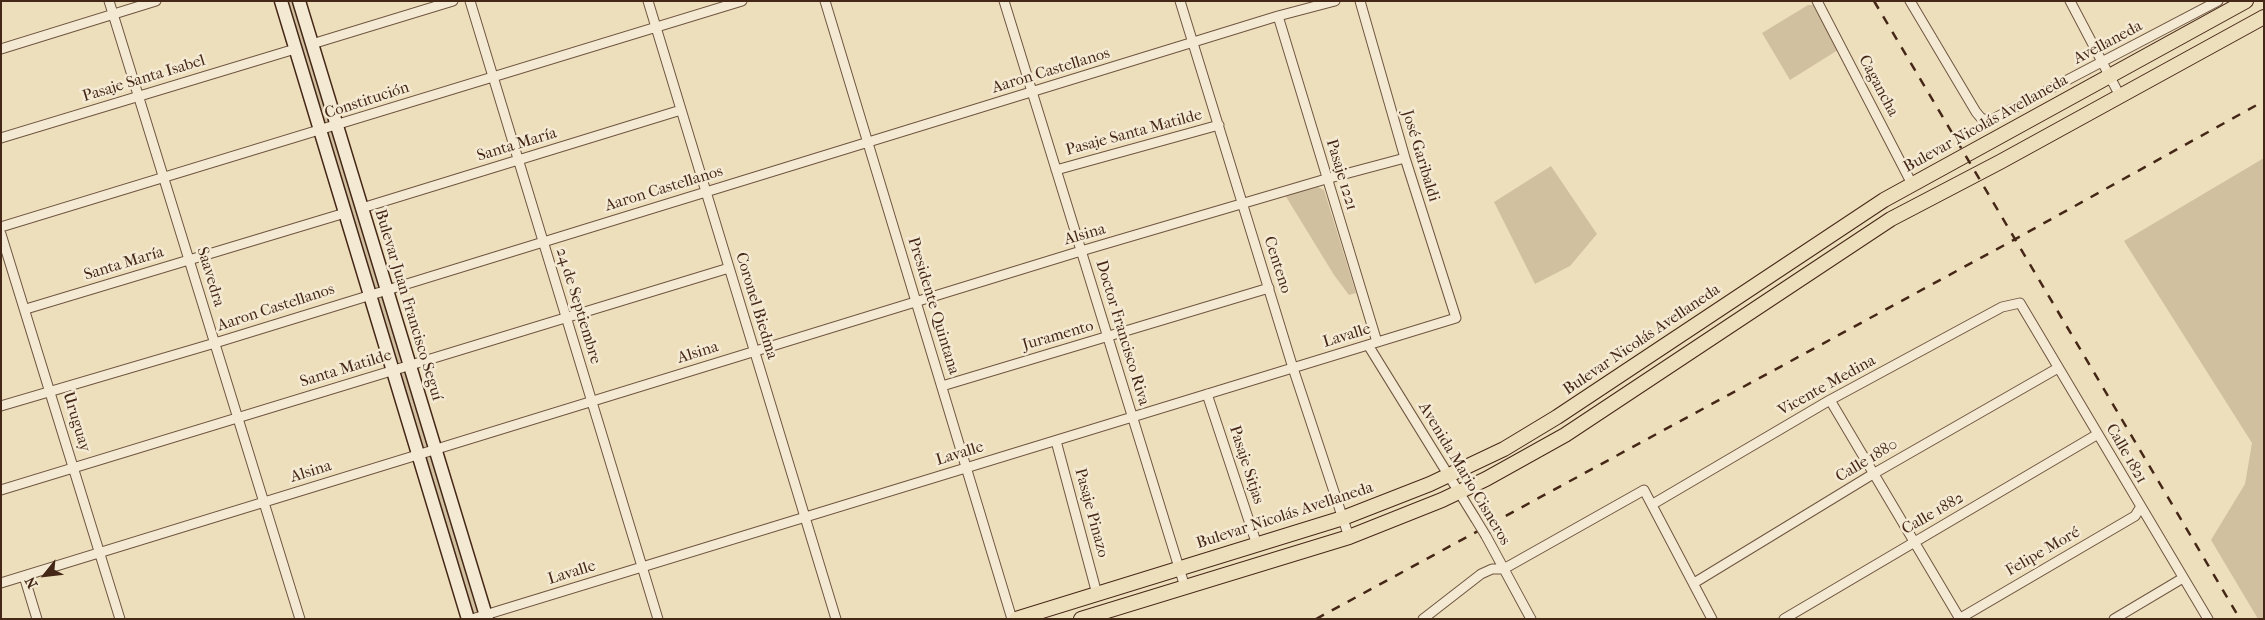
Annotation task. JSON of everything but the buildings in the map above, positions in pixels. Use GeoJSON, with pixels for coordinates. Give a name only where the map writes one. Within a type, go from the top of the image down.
{"type":"FeatureCollection","features":[{"type":"Feature","properties":{"kind":"main road","name":"Bulevar Juan Francisco Seguí"},"geometry":{"type":"LineString","coordinates":[[281,1],[468,619]]}},
{"type":"Feature","properties":{"kind":"main road","name":"Bulevar Juan Francisco Seguí"},"geometry":{"type":"LineString","coordinates":[[299,1],[486,617]]}},
{"type":"Feature","properties":{"kind":"main road","name":"Bulevar Nicolás Avellaneda"},"geometry":{"type":"LineString","coordinates":[[1016,619],[1343,518],[1448,476],[1504,449],[1558,417],[1884,200],[2246,1]]}},
{"type":"Feature","properties":{"kind":"main road"},"geometry":{"type":"LineString","coordinates":[[1081,619],[1349,537],[1459,492],[1512,465],[1565,434],[1891,219],[2264,17]]}},
{"type":"Feature","properties":{"kind":"street","name":"Saavedra"},"geometry":{"type":"LineString","coordinates":[[109,1],[300,619]]}},
{"type":"Feature","properties":{"kind":"street"},"geometry":{"type":"LineString","coordinates":[[1,49],[156,1]]}},
{"type":"Feature","properties":{"kind":"street"},"geometry":{"type":"LineString","coordinates":[[312,44],[453,1]]}},
{"type":"Feature","properties":{"kind":"street","name":"24 de Septiembre"},"geometry":{"type":"LineString","coordinates":[[470,1],[658,619]]}},
{"type":"Feature","properties":{"kind":"street","name":"Coronel Biedma"},"geometry":{"type":"LineString","coordinates":[[648,1],[836,619]]}},
{"type":"Feature","properties":{"kind":"street","name":"Constitución"},"geometry":{"type":"LineString","coordinates":[[1,227],[164,179],[742,1]]}},
{"type":"Feature","properties":{"kind":"street","name":"Presidente Quintana"},"geometry":{"type":"LineString","coordinates":[[825,1],[1012,619]]}},
{"type":"Feature","properties":{"kind":"street","name":"Doctor Francisco Riva"},"geometry":{"type":"LineString","coordinates":[[1004,1],[1185,587]]}},
{"type":"Feature","properties":{"kind":"street","name":"Centeno"},"geometry":{"type":"LineString","coordinates":[[1180,1],[1242,205],[1349,537]]}},
{"type":"Feature","properties":{"kind":"street","name":"Aaron Castellanos"},"geometry":{"type":"LineString","coordinates":[[1,406],[215,343],[1278,16],[1335,1]]}},
{"type":"Feature","properties":{"kind":"street","name":"José Garibaldi"},"geometry":{"type":"LineString","coordinates":[[1360,1],[1405,158],[1456,318]]}},
{"type":"Feature","properties":{"kind":"street","name":"Cagancha"},"geometry":{"type":"LineString","coordinates":[[1817,1],[1912,184]]}},
{"type":"Feature","properties":{"kind":"street","name":"Avellaneda"},"geometry":{"type":"LineString","coordinates":[[1910,1],[1976,112],[1985,121],[1994,120],[2218,1]]}},
{"type":"Feature","properties":{"kind":"street"},"geometry":{"type":"LineString","coordinates":[[2070,1],[2120,96]]}},
{"type":"Feature","properties":{"kind":"street","name":"Pasaje 1221"},"geometry":{"type":"LineString","coordinates":[[1278,16],[1373,344]]}},
{"type":"Feature","properties":{"kind":"street","name":"Pasaje Santa Isabel"},"geometry":{"type":"LineString","coordinates":[[1,138],[295,49]]}},
{"type":"Feature","properties":{"kind":"street","name":"Santa María"},"geometry":{"type":"LineString","coordinates":[[362,208],[681,110]]}},
{"type":"Feature","properties":{"kind":"street","name":"Pasaje Santa Matilde"},"geometry":{"type":"LineString","coordinates":[[1056,170],[1219,125]]}},
{"type":"Feature","properties":{"kind":"street","name":"Alsina"},"geometry":{"type":"LineString","coordinates":[[1,583],[1081,251],[1326,179],[1405,158]]}},
{"type":"Feature","properties":{"kind":"street","name":"Santa María"},"geometry":{"type":"LineString","coordinates":[[26,310],[345,213]]}},
{"type":"Feature","properties":{"kind":"street","name":"Uruguay"},"geometry":{"type":"LineString","coordinates":[[1,234],[120,619]]}},
{"type":"Feature","properties":{"kind":"street","name":"Santa Matilde"},"geometry":{"type":"LineString","coordinates":[[1,490],[729,268]]}},
{"type":"Feature","properties":{"kind":"street","name":"Juramento"},"geometry":{"type":"LineString","coordinates":[[942,386],[1269,288]]}},
{"type":"Feature","properties":{"kind":"street","name":"Calle 1821"},"geometry":{"type":"LineString","coordinates":[[2020,303],[2140,508],[2208,619]]}},
{"type":"Feature","properties":{"kind":"street","name":"Vicente Medina"},"geometry":{"type":"LineString","coordinates":[[1652,504],[1830,400],[2002,307],[2020,303]]}},
{"type":"Feature","properties":{"kind":"street","name":"Lavalle"},"geometry":{"type":"LineString","coordinates":[[472,619],[486,617],[642,567],[1456,318]]}},
{"type":"Feature","properties":{"kind":"street","name":"Avenida Mario Cisneros"},"geometry":{"type":"LineString","coordinates":[[1373,344],[1448,476],[1486,536],[1502,569],[1531,619]]}},
{"type":"Feature","properties":{"kind":"street","name":"Calle 1880"},"geometry":{"type":"LineString","coordinates":[[1694,583],[1873,474],[2058,368]]}},
{"type":"Feature","properties":{"kind":"street","name":"Pasaje Sitjas"},"geometry":{"type":"LineString","coordinates":[[1208,394],[1257,545]]}},
{"type":"Feature","properties":{"kind":"street"},"geometry":{"type":"LineString","coordinates":[[1830,400],[1959,619]]}},
{"type":"Feature","properties":{"kind":"street","name":"Calle 1882"},"geometry":{"type":"LineString","coordinates":[[1784,619],[2098,434]]}},
{"type":"Feature","properties":{"kind":"street","name":"Pasaje Pinazo"},"geometry":{"type":"LineString","coordinates":[[1056,441],[1097,594]]}},
{"type":"Feature","properties":{"kind":"street"},"geometry":{"type":"LineString","coordinates":[[1424,619],[1481,574],[1492,569],[1502,569],[1644,490],[1712,619]]}},
{"type":"Feature","properties":{"kind":"street","name":"Felipe Moré"},"geometry":{"type":"LineString","coordinates":[[1959,619],[2135,516],[2140,508]]}},
{"type":"Feature","properties":{"kind":"street"},"geometry":{"type":"LineString","coordinates":[[24,576],[37,619]]}},
{"type":"Feature","properties":{"kind":"street"},"geometry":{"type":"LineString","coordinates":[[2114,619],[2183,578]]}},
{"type":"Feature","properties":{"kind":"shaded area"},"geometry":{"type":"Polygon","coordinates":[[[281,1],[299,1],[487,619],[468,619],[281,1]]]}},
{"type":"Feature","properties":{"kind":"shaded area"},"geometry":{"type":"Polygon","coordinates":[[[1808,5],[1814,5],[1838,50],[1790,80],[1762,33],[1808,5]]]}},
{"type":"Feature","properties":{"kind":"shaded area"},"geometry":{"type":"Polygon","coordinates":[[[2264,158],[2264,619],[2258,619],[2211,540],[2245,484],[2252,443],[2124,241],[2264,158]]]}},
{"type":"Feature","properties":{"kind":"shaded area"},"geometry":{"type":"Polygon","coordinates":[[[1551,166],[1597,234],[1570,266],[1535,284],[1494,202],[1551,166]]]}},
{"type":"Feature","properties":{"kind":"shaded area"},"geometry":{"type":"Polygon","coordinates":[[[1316,186],[1324,190],[1356,293],[1349,295],[1334,275],[1285,195],[1316,186]]]}},
{"type":"Feature","properties":{"kind":"railway"},"geometry":{"type":"LineString","coordinates":[[1874,1],[2240,619]]}},
{"type":"Feature","properties":{"kind":"railway"},"geometry":{"type":"LineString","coordinates":[[1316,619],[2010,242],[2264,101]]}}]}
